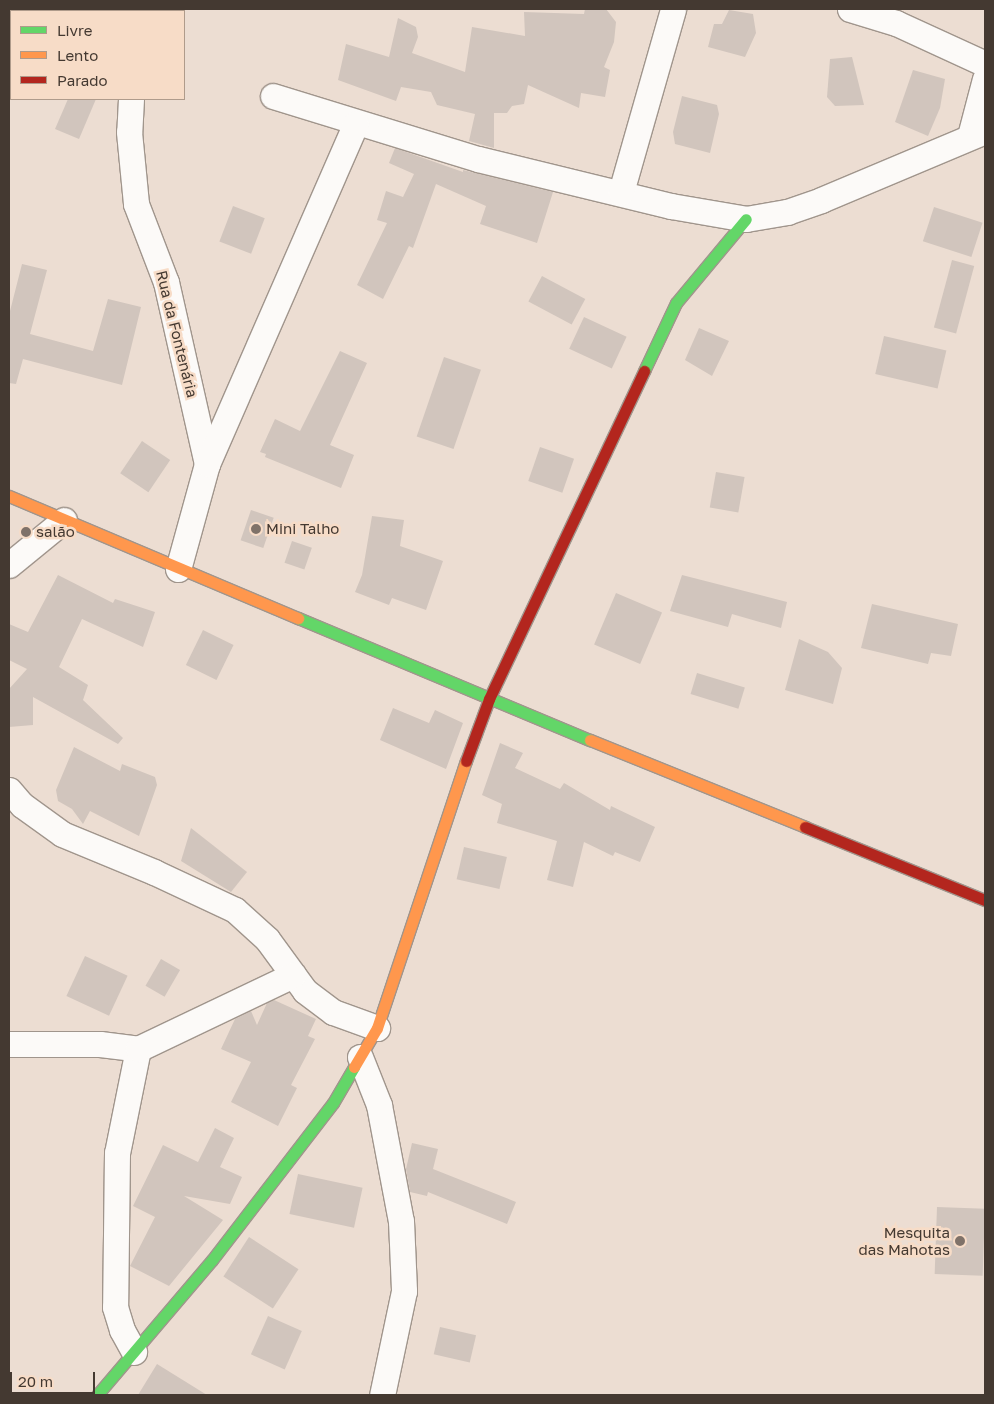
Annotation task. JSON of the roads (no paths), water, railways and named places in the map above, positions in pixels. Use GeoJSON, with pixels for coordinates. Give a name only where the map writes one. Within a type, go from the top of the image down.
{"type":"FeatureCollection","features":[{"type":"Feature","properties":{"kind":"street"},"geometry":{"type":"LineString","coordinates":[[621,192],[673,9]]}},
{"type":"Feature","properties":{"kind":"street"},"geometry":{"type":"LineString","coordinates":[[850,9],[896,23],[985,64]]}},
{"type":"Feature","properties":{"kind":"street"},"geometry":{"type":"LineString","coordinates":[[273,96],[478,159],[621,192],[671,206],[746,219],[787,212],[821,200],[977,134],[985,79]]}},
{"type":"Feature","properties":{"kind":"street","name":"Rua da Fontenária"},"geometry":{"type":"LineString","coordinates":[[131,100],[129,132],[136,204],[166,282],[208,464],[178,569]]}},
{"type":"Feature","properties":{"kind":"street"},"geometry":{"type":"LineString","coordinates":[[208,464],[356,123]]}},
{"type":"Feature","properties":{"kind":"street"},"geometry":{"type":"LineString","coordinates":[[97,1395],[212,1260],[333,1103],[377,1028],[447,810],[490,699],[676,303],[746,219]]}},
{"type":"Feature","properties":{"kind":"street"},"geometry":{"type":"LineString","coordinates":[[9,496],[178,569],[490,699],[985,900]]}},
{"type":"Feature","properties":{"kind":"street"},"geometry":{"type":"LineString","coordinates":[[9,564],[64,520]]}},
{"type":"Feature","properties":{"kind":"street"},"geometry":{"type":"LineString","coordinates":[[9,790],[22,805],[62,834],[154,872],[235,910],[266,939],[305,991],[333,1012],[377,1028]]}},
{"type":"Feature","properties":{"kind":"street"},"geometry":{"type":"LineString","coordinates":[[9,1044],[100,1044],[138,1049],[293,975]]}},
{"type":"Feature","properties":{"kind":"street"},"geometry":{"type":"LineString","coordinates":[[134,1352],[122,1330],[115,1307],[117,1153],[138,1049]]}},
{"type":"Feature","properties":{"kind":"street"},"geometry":{"type":"LineString","coordinates":[[360,1057],[379,1104],[401,1221],[404,1291],[382,1395]]}},
{"type":"Feature","properties":{"kind":"place","name":"Mini Talho"},"geometry":{"type":"Point","coordinates":[256,529]}},
{"type":"Feature","properties":{"kind":"place","name":"salão"},"geometry":{"type":"Point","coordinates":[26,532]}},
{"type":"Feature","properties":{"kind":"place","name":"Mesquita das Mahotas"},"geometry":{"type":"Point","coordinates":[960,1241]}}]}
